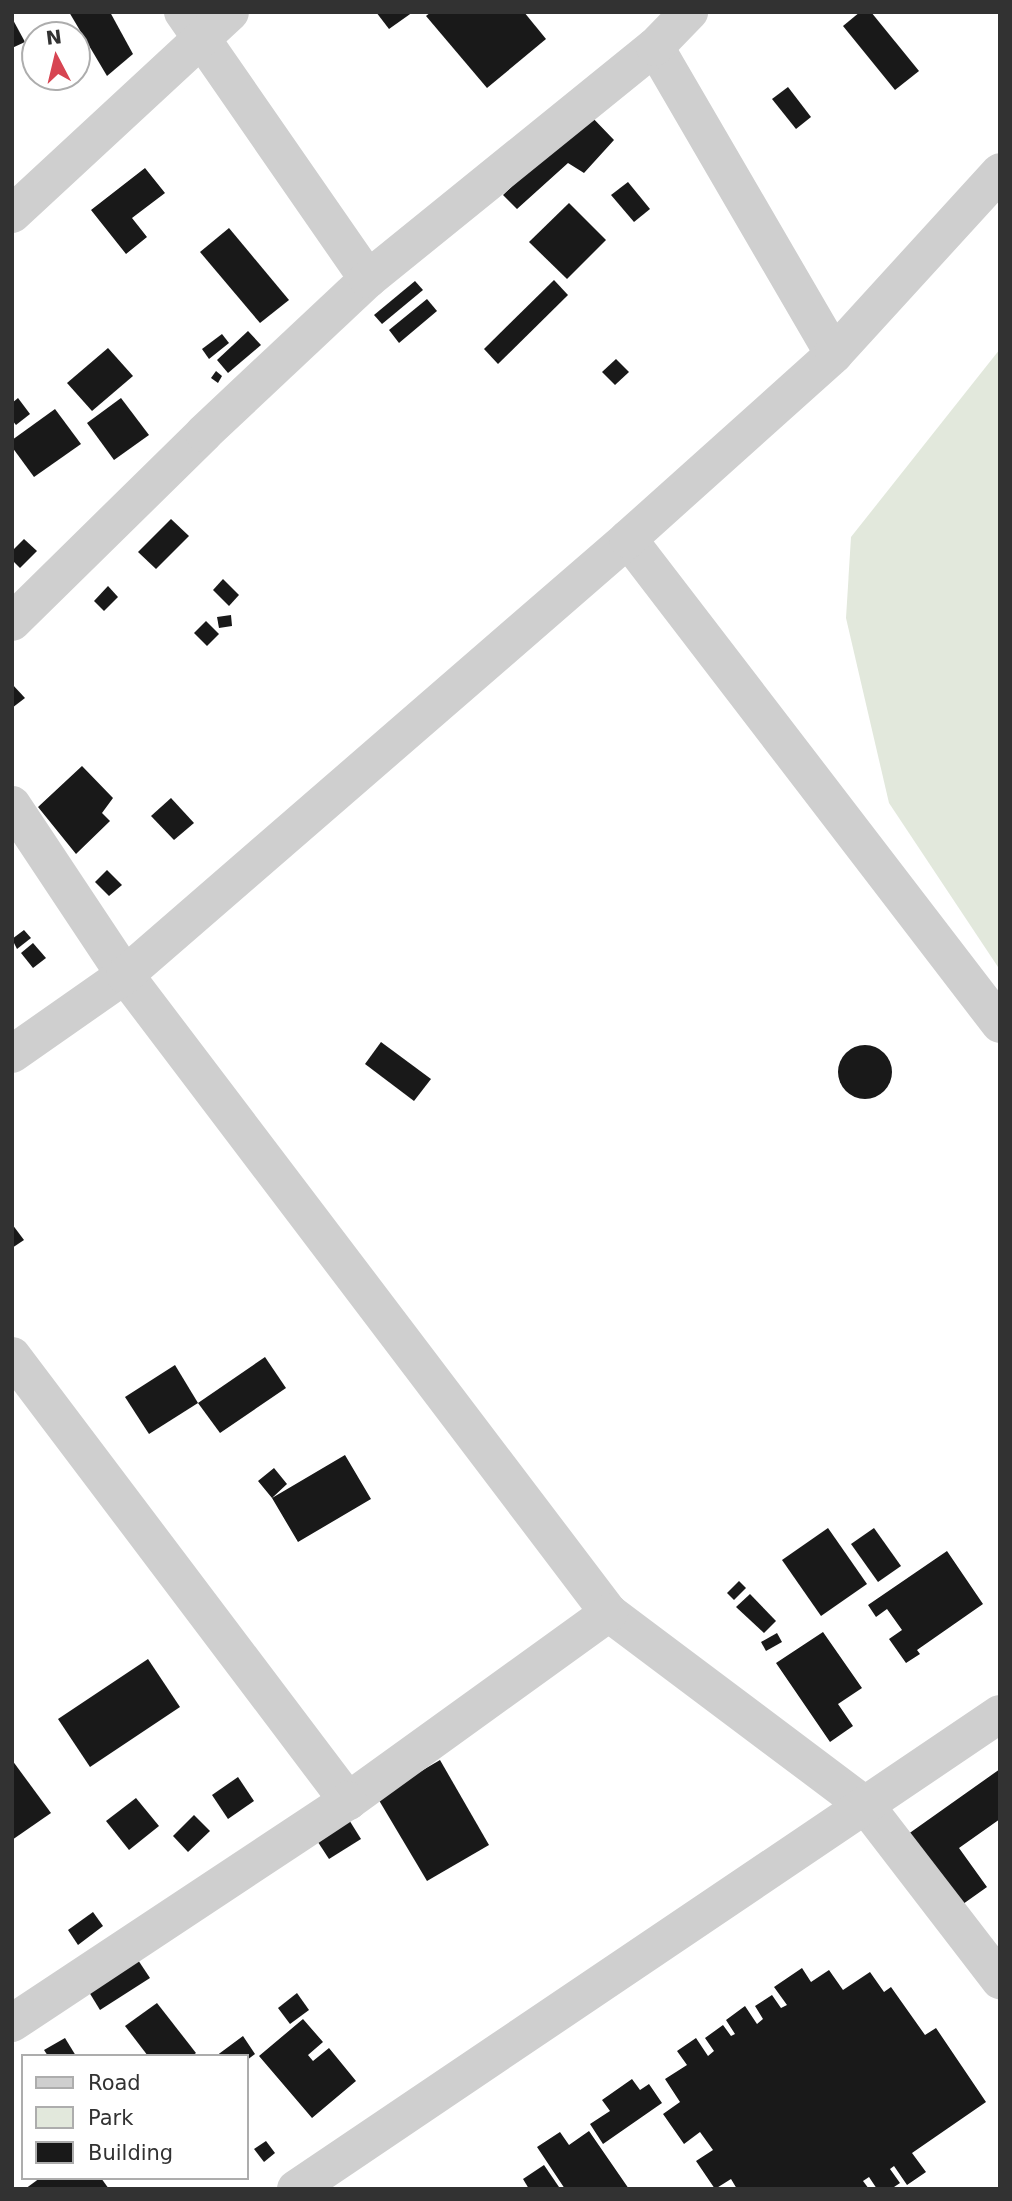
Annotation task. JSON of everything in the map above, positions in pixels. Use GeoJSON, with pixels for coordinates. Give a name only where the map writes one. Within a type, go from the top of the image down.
{"type":"FeatureCollection","features":[{"type":"Feature","properties":{"kind":"street"},"geometry":{"type":"LineString","coordinates":[[12,214],[192,26],[230,12]]}},
{"type":"Feature","properties":{"kind":"street"},"geometry":{"type":"LineString","coordinates":[[12,621],[204,433],[368,279],[655,47],[689,12]]}},
{"type":"Feature","properties":{"kind":"street"},"geometry":{"type":"LineString","coordinates":[[192,26],[368,279]]}},
{"type":"Feature","properties":{"kind":"street"},"geometry":{"type":"LineString","coordinates":[[655,47],[834,354]]}},
{"type":"Feature","properties":{"kind":"street"},"geometry":{"type":"LineString","coordinates":[[12,1054],[125,975],[628,539],[834,354],[1000,172]]}},
{"type":"Feature","properties":{"kind":"street"},"geometry":{"type":"LineString","coordinates":[[628,539],[1000,1024]]}},
{"type":"Feature","properties":{"kind":"street"},"geometry":{"type":"LineString","coordinates":[[12,805],[125,975],[609,1613],[866,1806],[1000,1980]]}},
{"type":"Feature","properties":{"kind":"street"},"geometry":{"type":"LineString","coordinates":[[12,1356],[348,1801]]}},
{"type":"Feature","properties":{"kind":"street"},"geometry":{"type":"LineString","coordinates":[[12,2023],[348,1801],[609,1613]]}},
{"type":"Feature","properties":{"kind":"street"},"geometry":{"type":"LineString","coordinates":[[302,2187],[1000,1714]]}},
{"type":"Feature","properties":{"kind":"green space"},"geometry":{"type":"Polygon","coordinates":[[[1000,349],[1000,970],[889,803],[846,618],[851,537],[1000,349]]]}},
{"type":"Feature","properties":{"kind":"building"},"geometry":{"type":"Polygon","coordinates":[[[69,12],[110,12],[133,54],[107,76],[91,49],[91,21],[74,21],[69,12]]]}},
{"type":"Feature","properties":{"kind":"building"},"geometry":{"type":"Polygon","coordinates":[[[376,12],[413,12],[389,29],[376,12]]]}},
{"type":"Feature","properties":{"kind":"building"},"geometry":{"type":"Polygon","coordinates":[[[431,12],[524,12],[546,39],[487,88],[426,16],[431,12]]]}},
{"type":"Feature","properties":{"kind":"building"},"geometry":{"type":"Polygon","coordinates":[[[860,12],[871,12],[919,71],[895,90],[843,26],[860,12]]]}},
{"type":"Feature","properties":{"kind":"building"},"geometry":{"type":"Polygon","coordinates":[[[12,18],[21,35],[21,44],[12,48],[12,18]]]}},
{"type":"Feature","properties":{"kind":"building"},"geometry":{"type":"Polygon","coordinates":[[[788,87],[811,117],[796,129],[772,99],[788,87]]]}},
{"type":"Feature","properties":{"kind":"building"},"geometry":{"type":"Polygon","coordinates":[[[588,113],[614,140],[584,173],[568,163],[517,209],[503,195],[588,113]]]}},
{"type":"Feature","properties":{"kind":"building"},"geometry":{"type":"Polygon","coordinates":[[[145,168],[165,193],[132,218],[147,237],[126,254],[91,210],[145,168]]]}},
{"type":"Feature","properties":{"kind":"building"},"geometry":{"type":"Polygon","coordinates":[[[628,182],[650,209],[634,222],[611,195],[628,182]]]}},
{"type":"Feature","properties":{"kind":"building"},"geometry":{"type":"Polygon","coordinates":[[[569,203],[606,240],[567,279],[529,242],[569,203]]]}},
{"type":"Feature","properties":{"kind":"building"},"geometry":{"type":"Polygon","coordinates":[[[229,228],[289,300],[260,323],[200,252],[229,228]]]}},
{"type":"Feature","properties":{"kind":"building"},"geometry":{"type":"Polygon","coordinates":[[[554,280],[568,295],[498,364],[484,349],[554,280]]]}},
{"type":"Feature","properties":{"kind":"building"},"geometry":{"type":"Polygon","coordinates":[[[415,281],[423,290],[382,324],[374,315],[415,281]]]}},
{"type":"Feature","properties":{"kind":"building"},"geometry":{"type":"Polygon","coordinates":[[[427,299],[437,311],[399,343],[389,330],[427,299]]]}},
{"type":"Feature","properties":{"kind":"building"},"geometry":{"type":"Polygon","coordinates":[[[248,331],[261,345],[228,373],[217,360],[248,331]]]}},
{"type":"Feature","properties":{"kind":"building"},"geometry":{"type":"Polygon","coordinates":[[[222,334],[229,343],[209,359],[202,349],[222,334]]]}},
{"type":"Feature","properties":{"kind":"building"},"geometry":{"type":"Polygon","coordinates":[[[108,348],[133,376],[92,411],[67,383],[108,348]]]}},
{"type":"Feature","properties":{"kind":"building"},"geometry":{"type":"Polygon","coordinates":[[[616,359],[629,372],[615,385],[602,372],[616,359]]]}},
{"type":"Feature","properties":{"kind":"building"},"geometry":{"type":"Polygon","coordinates":[[[216,371],[222,376],[218,383],[211,378],[216,371]]]}},
{"type":"Feature","properties":{"kind":"building"},"geometry":{"type":"Polygon","coordinates":[[[18,398],[30,414],[16,425],[12,420],[12,403],[18,398]]]}},
{"type":"Feature","properties":{"kind":"building"},"geometry":{"type":"Polygon","coordinates":[[[121,398],[149,435],[114,460],[87,423],[121,398]]]}},
{"type":"Feature","properties":{"kind":"building"},"geometry":{"type":"Polygon","coordinates":[[[55,409],[81,444],[34,477],[12,447],[12,440],[55,409]]]}},
{"type":"Feature","properties":{"kind":"building"},"geometry":{"type":"Polygon","coordinates":[[[171,519],[189,536],[156,569],[138,552],[171,519]]]}},
{"type":"Feature","properties":{"kind":"building"},"geometry":{"type":"Polygon","coordinates":[[[24,539],[37,551],[20,568],[12,560],[12,551],[24,539]]]}},
{"type":"Feature","properties":{"kind":"building"},"geometry":{"type":"Polygon","coordinates":[[[223,579],[239,595],[229,606],[213,590],[223,579]]]}},
{"type":"Feature","properties":{"kind":"building"},"geometry":{"type":"Polygon","coordinates":[[[108,586],[118,597],[104,611],[94,601],[108,586]]]}},
{"type":"Feature","properties":{"kind":"building"},"geometry":{"type":"Polygon","coordinates":[[[231,615],[232,626],[219,628],[217,617],[231,615]]]}},
{"type":"Feature","properties":{"kind":"building"},"geometry":{"type":"Polygon","coordinates":[[[206,621],[219,634],[207,646],[194,633],[206,621]]]}},
{"type":"Feature","properties":{"kind":"building"},"geometry":{"type":"Polygon","coordinates":[[[12,684],[25,698],[12,708],[12,684]]]}},
{"type":"Feature","properties":{"kind":"building"},"geometry":{"type":"Polygon","coordinates":[[[82,766],[113,798],[102,813],[110,821],[76,854],[38,807],[82,766]]]}},
{"type":"Feature","properties":{"kind":"building"},"geometry":{"type":"Polygon","coordinates":[[[171,798],[194,823],[174,840],[151,816],[171,798]]]}},
{"type":"Feature","properties":{"kind":"building"},"geometry":{"type":"Polygon","coordinates":[[[107,870],[122,885],[109,896],[95,882],[107,870]]]}},
{"type":"Feature","properties":{"kind":"building"},"geometry":{"type":"Polygon","coordinates":[[[24,930],[31,938],[17,949],[12,939],[24,930]]]}},
{"type":"Feature","properties":{"kind":"building"},"geometry":{"type":"Polygon","coordinates":[[[33,943],[46,958],[33,968],[21,953],[33,943]]]}},
{"type":"Feature","properties":{"kind":"building"},"geometry":{"type":"Polygon","coordinates":[[[381,1042],[431,1079],[414,1101],[365,1064],[381,1042]]]}},
{"type":"Feature","properties":{"kind":"building"},"geometry":{"type":"Polygon","coordinates":[[[870,1045],[880,1049],[888,1057],[892,1072],[888,1087],[880,1095],[860,1099],[850,1095],[842,1087],[838,1067],[842,1057],[850,1049],[870,1045]]]}},
{"type":"Feature","properties":{"kind":"building"},"geometry":{"type":"Polygon","coordinates":[[[12,1224],[24,1240],[12,1248],[12,1224]]]}},
{"type":"Feature","properties":{"kind":"building"},"geometry":{"type":"Polygon","coordinates":[[[265,1357],[286,1388],[220,1433],[198,1403],[265,1357]]]}},
{"type":"Feature","properties":{"kind":"building"},"geometry":{"type":"Polygon","coordinates":[[[175,1365],[198,1403],[149,1434],[125,1397],[175,1365]]]}},
{"type":"Feature","properties":{"kind":"building"},"geometry":{"type":"Polygon","coordinates":[[[345,1455],[371,1499],[298,1542],[272,1498],[345,1455]]]}},
{"type":"Feature","properties":{"kind":"building"},"geometry":{"type":"Polygon","coordinates":[[[274,1468],[287,1484],[272,1498],[258,1481],[274,1468]]]}},
{"type":"Feature","properties":{"kind":"building"},"geometry":{"type":"Polygon","coordinates":[[[828,1528],[867,1584],[821,1616],[782,1560],[828,1528]]]}},
{"type":"Feature","properties":{"kind":"building"},"geometry":{"type":"Polygon","coordinates":[[[874,1528],[901,1566],[878,1582],[851,1544],[874,1528]]]}},
{"type":"Feature","properties":{"kind":"building"},"geometry":{"type":"Polygon","coordinates":[[[947,1551],[983,1604],[917,1650],[920,1654],[906,1663],[889,1639],[902,1630],[887,1609],[876,1617],[868,1605],[947,1551]]]}},
{"type":"Feature","properties":{"kind":"building"},"geometry":{"type":"Polygon","coordinates":[[[739,1581],[746,1588],[734,1600],[727,1593],[739,1581]]]}},
{"type":"Feature","properties":{"kind":"building"},"geometry":{"type":"Polygon","coordinates":[[[750,1594],[776,1621],[764,1633],[736,1607],[750,1594]]]}},
{"type":"Feature","properties":{"kind":"building"},"geometry":{"type":"Polygon","coordinates":[[[823,1632],[862,1688],[838,1704],[853,1726],[830,1742],[776,1663],[823,1632]]]}},
{"type":"Feature","properties":{"kind":"building"},"geometry":{"type":"Polygon","coordinates":[[[777,1633],[782,1642],[766,1651],[761,1642],[777,1633]]]}},
{"type":"Feature","properties":{"kind":"building"},"geometry":{"type":"Polygon","coordinates":[[[148,1659],[180,1707],[90,1767],[58,1719],[148,1659]]]}},
{"type":"Feature","properties":{"kind":"building"},"geometry":{"type":"Polygon","coordinates":[[[12,1760],[51,1813],[12,1840],[12,1760]]]}},
{"type":"Feature","properties":{"kind":"building"},"geometry":{"type":"Polygon","coordinates":[[[440,1760],[489,1845],[427,1881],[377,1797],[440,1760]]]}},
{"type":"Feature","properties":{"kind":"building"},"geometry":{"type":"Polygon","coordinates":[[[1000,1769],[1000,1819],[959,1848],[987,1887],[956,1909],[904,1837],[1000,1769]]]}},
{"type":"Feature","properties":{"kind":"building"},"geometry":{"type":"Polygon","coordinates":[[[238,1777],[254,1801],[228,1819],[212,1795],[238,1777]]]}},
{"type":"Feature","properties":{"kind":"building"},"geometry":{"type":"Polygon","coordinates":[[[136,1798],[159,1826],[129,1850],[106,1821],[136,1798]]]}},
{"type":"Feature","properties":{"kind":"building"},"geometry":{"type":"Polygon","coordinates":[[[194,1815],[210,1831],[188,1852],[173,1836],[194,1815]]]}},
{"type":"Feature","properties":{"kind":"building"},"geometry":{"type":"Polygon","coordinates":[[[346,1815],[361,1839],[329,1859],[314,1836],[346,1815]]]}},
{"type":"Feature","properties":{"kind":"building"},"geometry":{"type":"Polygon","coordinates":[[[93,1912],[103,1926],[78,1945],[68,1930],[93,1912]]]}},
{"type":"Feature","properties":{"kind":"building"},"geometry":{"type":"Polygon","coordinates":[[[138,1960],[150,1978],[100,2010],[89,1992],[138,1960]]]}},
{"type":"Feature","properties":{"kind":"building"},"geometry":{"type":"Polygon","coordinates":[[[802,1968],[811,1982],[829,1970],[843,1990],[870,1972],[884,1992],[891,1987],[925,2035],[936,2028],[986,2102],[912,2153],[926,2172],[907,2185],[894,2166],[890,2169],[900,2183],[891,2189],[877,2189],[869,2177],[863,2181],[869,2189],[737,2189],[731,2179],[715,2189],[696,2161],[713,2150],[700,2132],[684,2144],[663,2114],[680,2102],[665,2079],[687,2065],[677,2051],[696,2038],[708,2056],[714,2051],[705,2038],[723,2025],[731,2036],[735,2034],[726,2020],[745,2006],[757,2024],[763,2019],[755,2006],[772,1995],[781,2008],[787,2005],[774,1987],[802,1968]]]}},
{"type":"Feature","properties":{"kind":"building"},"geometry":{"type":"Polygon","coordinates":[[[297,1993],[309,2010],[290,2024],[278,2008],[297,1993]]]}},
{"type":"Feature","properties":{"kind":"building"},"geometry":{"type":"Polygon","coordinates":[[[157,2003],[196,2053],[146,2054],[125,2026],[157,2003]]]}},
{"type":"Feature","properties":{"kind":"building"},"geometry":{"type":"Polygon","coordinates":[[[303,2019],[323,2042],[308,2055],[313,2061],[329,2048],[356,2081],[312,2118],[259,2056],[303,2019]]]}},
{"type":"Feature","properties":{"kind":"building"},"geometry":{"type":"Polygon","coordinates":[[[243,2036],[255,2054],[248,2059],[248,2054],[219,2054],[243,2036]]]}},
{"type":"Feature","properties":{"kind":"building"},"geometry":{"type":"Polygon","coordinates":[[[65,2038],[75,2054],[47,2054],[44,2050],[65,2038]]]}},
{"type":"Feature","properties":{"kind":"building"},"geometry":{"type":"Polygon","coordinates":[[[632,2079],[640,2090],[649,2084],[662,2103],[603,2144],[590,2124],[610,2111],[602,2100],[632,2079]]]}},
{"type":"Feature","properties":{"kind":"building"},"geometry":{"type":"Polygon","coordinates":[[[589,2131],[629,2189],[565,2189],[537,2147],[560,2132],[569,2145],[589,2131]]]}},
{"type":"Feature","properties":{"kind":"building"},"geometry":{"type":"Polygon","coordinates":[[[266,2141],[275,2153],[264,2162],[254,2149],[266,2141]]]}},
{"type":"Feature","properties":{"kind":"building"},"geometry":{"type":"Polygon","coordinates":[[[544,2165],[559,2187],[529,2189],[523,2179],[544,2165]]]}},
{"type":"Feature","properties":{"kind":"building"},"geometry":{"type":"Polygon","coordinates":[[[37,2180],[102,2180],[109,2189],[25,2189],[37,2180]]]}}]}
